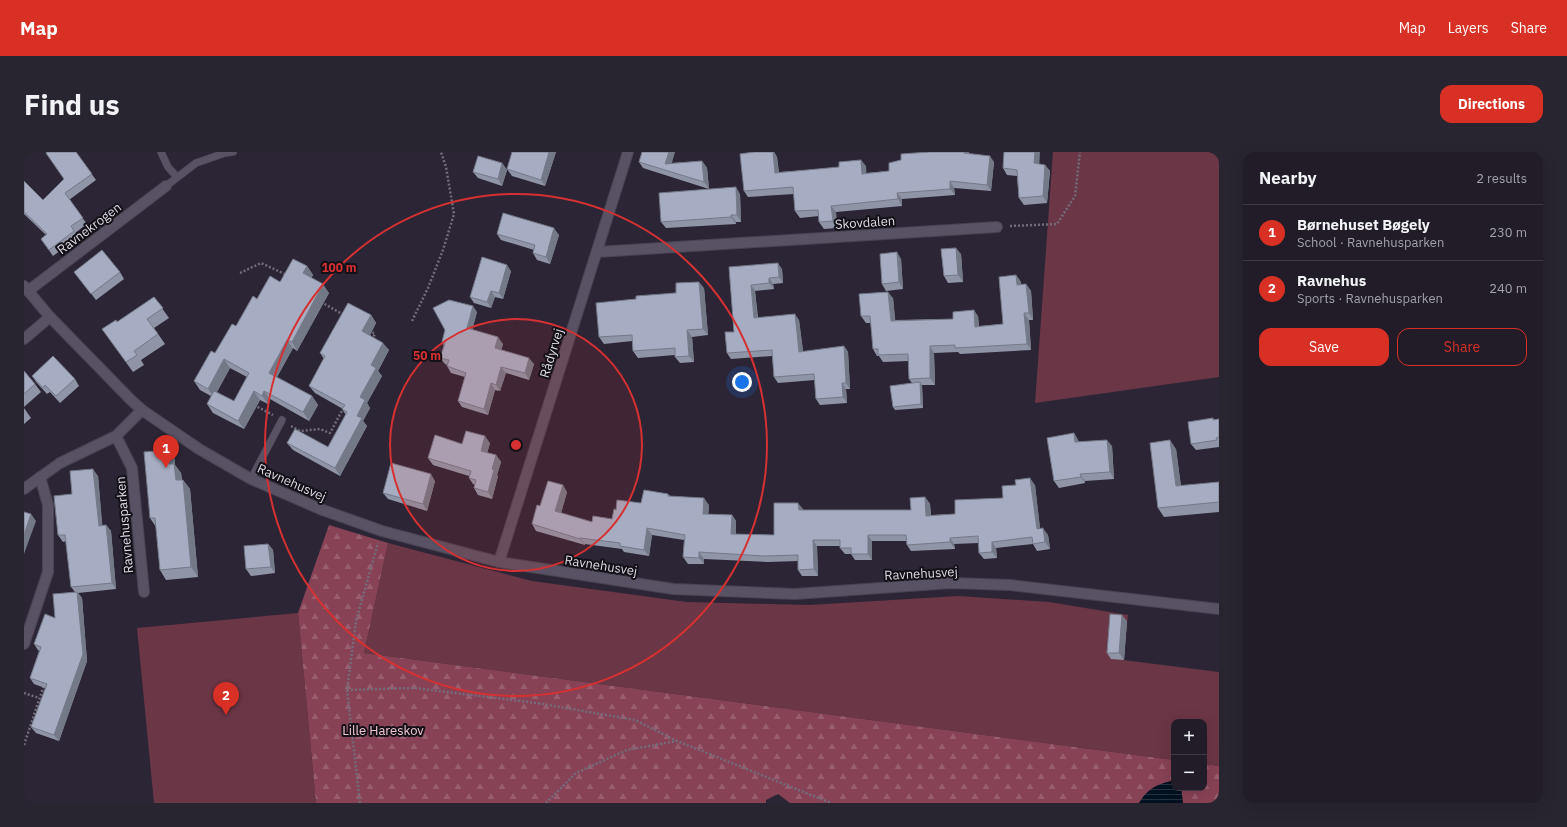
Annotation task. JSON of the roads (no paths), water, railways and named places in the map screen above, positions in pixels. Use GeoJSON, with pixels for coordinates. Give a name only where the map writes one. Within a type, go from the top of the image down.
{"type":"FeatureCollection","features":[{"type":"Feature","properties":{"kind":"street","name":"Rådyrvej"},"geometry":{"type":"LineString","coordinates":[[499,562],[628,152]]}},
{"type":"Feature","properties":{"kind":"street","name":"Ravnekrogen"},"geometry":{"type":"LineString","coordinates":[[26,288],[166,186]]}},
{"type":"Feature","properties":{"kind":"street","name":"Skovdalen"},"geometry":{"type":"LineString","coordinates":[[597,252],[997,227]]}},
{"type":"Feature","properties":{"kind":"street","name":"Ravnehusvej"},"geometry":{"type":"LineString","coordinates":[[26,288],[50,316],[130,399],[142,410],[199,449],[252,479],[320,509],[382,531],[499,562],[673,589],[795,594],[951,583],[995,585],[1219,609]]}},
{"type":"Feature","properties":{"kind":"street"},"geometry":{"type":"LineString","coordinates":[[24,339],[50,316]]}},
{"type":"Feature","properties":{"kind":"street"},"geometry":{"type":"LineString","coordinates":[[24,489],[60,463],[116,436],[142,410]]}},
{"type":"Feature","properties":{"kind":"street","name":"Ravnehusparken"},"geometry":{"type":"LineString","coordinates":[[116,436],[132,468],[144,592]]}},
{"type":"Feature","properties":{"kind":"street"},"geometry":{"type":"LineString","coordinates":[[24,644],[48,572],[48,505],[40,477]]}},
{"type":"Feature","properties":{"kind":"lane"},"geometry":{"type":"LineString","coordinates":[[161,152],[168,167],[178,178]]}},
{"type":"Feature","properties":{"kind":"lane"},"geometry":{"type":"LineString","coordinates":[[166,186],[196,163],[225,153],[233,152]]}},
{"type":"Feature","properties":{"kind":"lane"},"geometry":{"type":"LineString","coordinates":[[252,479],[282,420]]}},
{"type":"Feature","properties":{"kind":"water"},"geometry":{"type":"Polygon","coordinates":[[[1171,781],[1171,791],[1181,791],[1183,803],[1139,803],[1152,788],[1171,781]]]}},
{"type":"Feature","properties":{"kind":"place","name":"Børnehuset Bøgely"},"geometry":{"type":"Point","coordinates":[166,468]}},
{"type":"Feature","properties":{"kind":"place","name":"Ravnehus"},"geometry":{"type":"Point","coordinates":[226,715]}},
{"type":"Feature","properties":{"kind":"park label","name":"Lille Hareskov"},"geometry":{"type":"Point","coordinates":[383,730]}}]}
